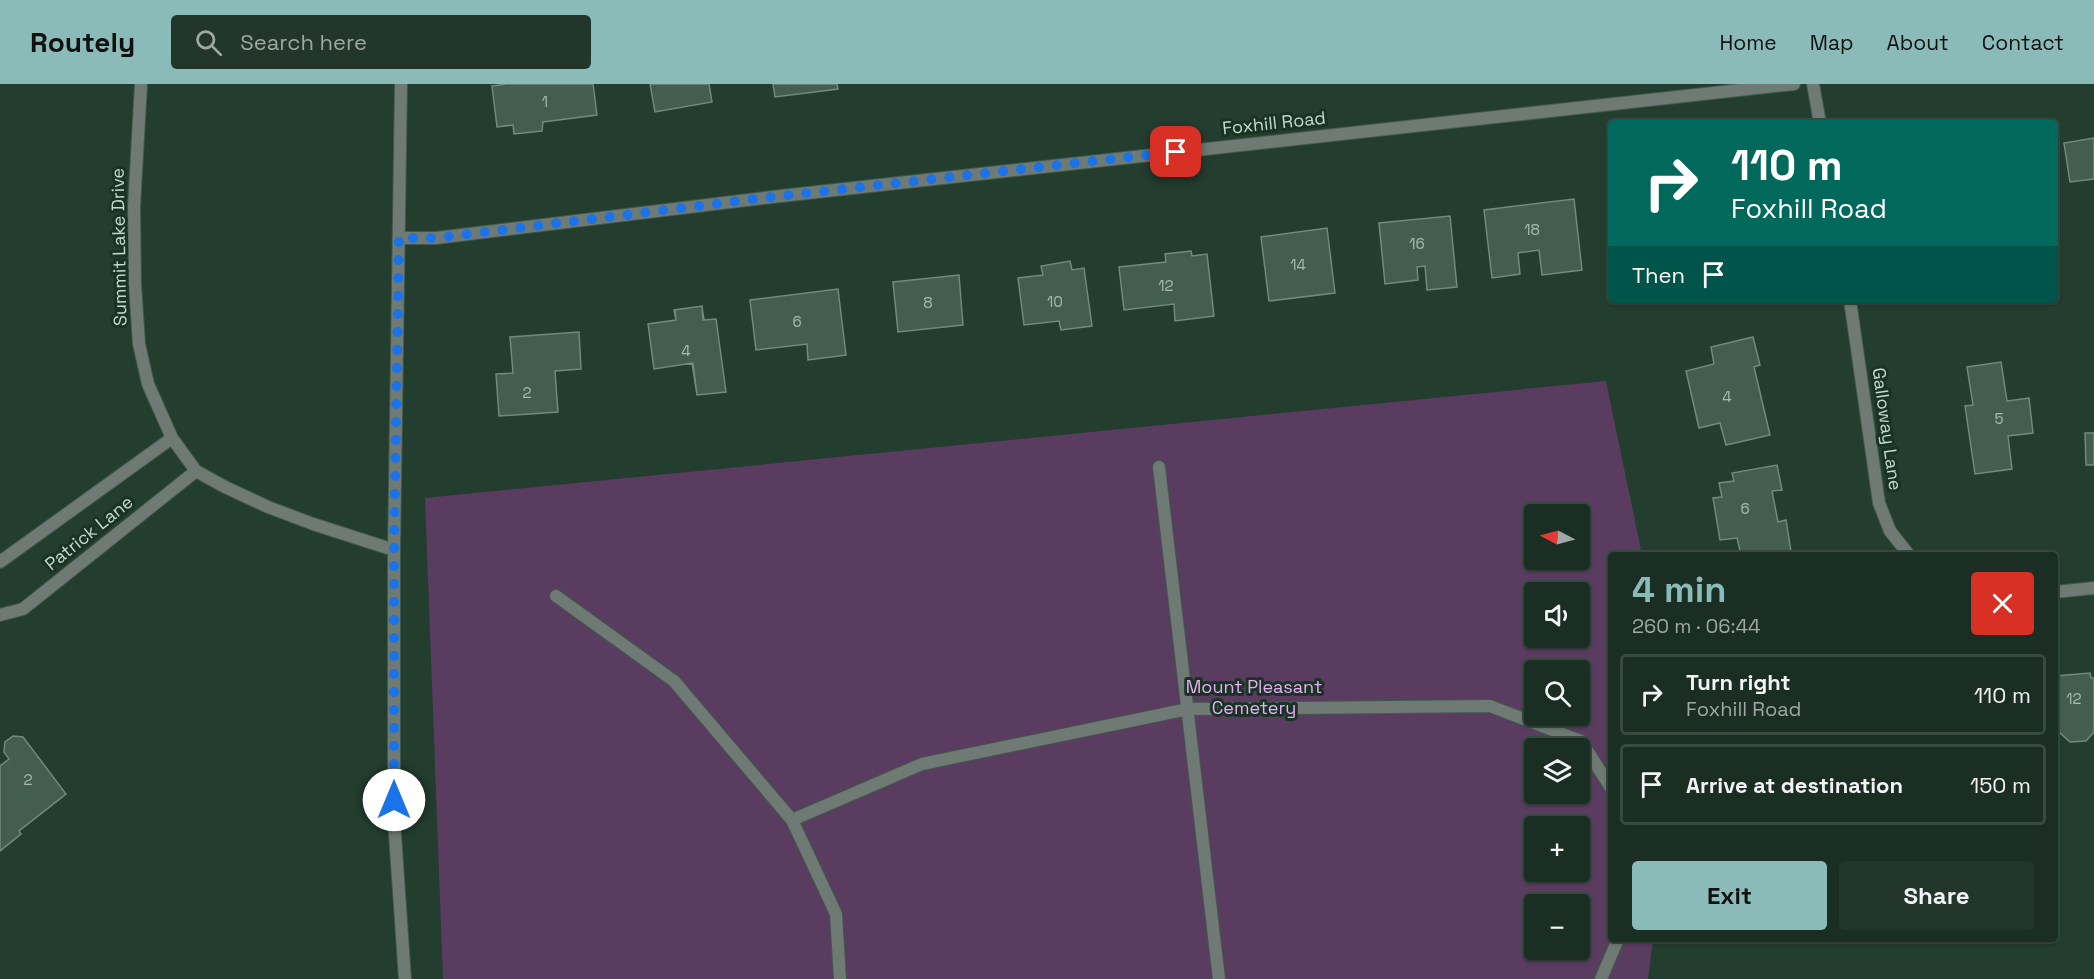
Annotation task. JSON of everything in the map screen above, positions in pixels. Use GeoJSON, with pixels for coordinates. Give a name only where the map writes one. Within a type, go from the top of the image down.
{"type":"FeatureCollection","features":[{"type":"Feature","properties":{"kind":"street","name":"Summit Lake Drive"},"geometry":{"type":"LineString","coordinates":[[141,84],[134,207],[135,284],[139,344],[148,384],[172,438],[196,471],[268,507],[394,550]]}},
{"type":"Feature","properties":{"kind":"street"},"geometry":{"type":"LineString","coordinates":[[401,84],[394,550],[394,820],[405,979]]}},
{"type":"Feature","properties":{"kind":"street","name":"Foxhill Road"},"geometry":{"type":"LineString","coordinates":[[399,238],[436,238],[795,194],[1794,84]]}},
{"type":"Feature","properties":{"kind":"street"},"geometry":{"type":"LineString","coordinates":[[1813,84],[1819,120]]}},
{"type":"Feature","properties":{"kind":"street","name":"Galloway Lane"},"geometry":{"type":"LineString","coordinates":[[1850,303],[1879,503],[1890,531],[1907,552]]}},
{"type":"Feature","properties":{"kind":"street","name":"Patrick Lane"},"geometry":{"type":"LineString","coordinates":[[0,562],[172,438]]}},
{"type":"Feature","properties":{"kind":"street"},"geometry":{"type":"LineString","coordinates":[[1159,467],[1219,979]]}},
{"type":"Feature","properties":{"kind":"street","name":"Patrick Lane"},"geometry":{"type":"LineString","coordinates":[[0,615],[22,609],[196,471]]}},
{"type":"Feature","properties":{"kind":"street"},"geometry":{"type":"LineString","coordinates":[[2058,592],[2094,588]]}},
{"type":"Feature","properties":{"kind":"street"},"geometry":{"type":"LineString","coordinates":[[556,596],[674,681],[792,820],[836,914],[840,979]]}},
{"type":"Feature","properties":{"kind":"street"},"geometry":{"type":"LineString","coordinates":[[792,820],[922,764],[1188,709],[1490,706],[1581,741],[1608,783]]}},
{"type":"Feature","properties":{"kind":"street"},"geometry":{"type":"LineString","coordinates":[[1601,979],[1617,942]]}},
{"type":"Feature","properties":{"kind":"green space","name":"Mount Pleasant Cemetery"},"geometry":{"type":"Polygon","coordinates":[[[1606,381],[1641,552],[1608,552],[1608,942],[1653,942],[1648,979],[443,979],[425,498],[1606,381]]]}},
{"type":"Feature","properties":{"kind":"building"},"geometry":{"type":"Polygon","coordinates":[[[593,84],[597,115],[543,122],[542,131],[514,134],[513,125],[497,127],[492,86],[593,84]]]}},
{"type":"Feature","properties":{"kind":"building"},"geometry":{"type":"Polygon","coordinates":[[[650,84],[709,84],[712,102],[655,112],[650,84]]]}},
{"type":"Feature","properties":{"kind":"building"},"geometry":{"type":"Polygon","coordinates":[[[773,84],[837,84],[838,89],[775,97],[773,84]]]}},
{"type":"Feature","properties":{"kind":"building"},"geometry":{"type":"Polygon","coordinates":[[[2094,138],[2094,179],[2070,182],[2064,143],[2094,138]]]}},
{"type":"Feature","properties":{"kind":"building"},"geometry":{"type":"Polygon","coordinates":[[[1574,199],[1582,270],[1542,275],[1539,250],[1518,253],[1520,274],[1492,278],[1484,210],[1574,199]]]}},
{"type":"Feature","properties":{"kind":"building"},"geometry":{"type":"Polygon","coordinates":[[[1450,216],[1457,287],[1427,290],[1425,266],[1417,267],[1418,280],[1385,284],[1379,223],[1450,216]]]}},
{"type":"Feature","properties":{"kind":"building"},"geometry":{"type":"Polygon","coordinates":[[[1327,228],[1335,293],[1269,301],[1261,237],[1327,228]]]}},
{"type":"Feature","properties":{"kind":"building"},"geometry":{"type":"Polygon","coordinates":[[[1191,251],[1192,256],[1207,254],[1214,316],[1175,321],[1174,304],[1124,310],[1119,267],[1166,262],[1165,254],[1191,251]]]}},
{"type":"Feature","properties":{"kind":"building"},"geometry":{"type":"Polygon","coordinates":[[[1070,261],[1072,270],[1084,268],[1092,326],[1061,330],[1059,321],[1024,325],[1018,278],[1043,275],[1041,266],[1070,261]]]}},
{"type":"Feature","properties":{"kind":"building"},"geometry":{"type":"Polygon","coordinates":[[[959,275],[963,325],[898,332],[893,282],[959,275]]]}},
{"type":"Feature","properties":{"kind":"building"},"geometry":{"type":"Polygon","coordinates":[[[838,289],[846,355],[808,360],[807,344],[756,350],[750,300],[838,289]]]}},
{"type":"Feature","properties":{"kind":"building"},"geometry":{"type":"Polygon","coordinates":[[[702,306],[703,320],[716,319],[726,392],[697,395],[692,363],[654,369],[648,324],[676,320],[674,310],[702,306]]]}},
{"type":"Feature","properties":{"kind":"building"},"geometry":{"type":"Polygon","coordinates":[[[702,306],[704,320],[716,319],[726,392],[697,395],[693,363],[654,369],[648,324],[676,320],[675,310],[702,306]]]}},
{"type":"Feature","properties":{"kind":"building"},"geometry":{"type":"Polygon","coordinates":[[[579,332],[581,369],[555,371],[558,412],[499,416],[496,374],[513,373],[510,337],[579,332]]]}},
{"type":"Feature","properties":{"kind":"building"},"geometry":{"type":"Polygon","coordinates":[[[1753,337],[1760,365],[1754,367],[1770,435],[1726,445],[1720,423],[1699,428],[1686,371],[1714,364],[1711,347],[1753,337]]]}},
{"type":"Feature","properties":{"kind":"building"},"geometry":{"type":"Polygon","coordinates":[[[2001,362],[2007,401],[2029,398],[2033,433],[2008,436],[2012,469],[1975,474],[1965,406],[1973,405],[1967,367],[2001,362]]]}},
{"type":"Feature","properties":{"kind":"building"},"geometry":{"type":"Polygon","coordinates":[[[2085,433],[2094,433],[2094,465],[2086,465],[2085,433]]]}},
{"type":"Feature","properties":{"kind":"building"},"geometry":{"type":"Polygon","coordinates":[[[1777,465],[1782,490],[1772,491],[1778,522],[1786,520],[1791,552],[1740,552],[1737,538],[1720,540],[1713,498],[1722,497],[1719,483],[1734,481],[1732,473],[1777,465]]]}},
{"type":"Feature","properties":{"kind":"building"},"geometry":{"type":"Polygon","coordinates":[[[2090,673],[2091,678],[2094,678],[2094,732],[2086,741],[2070,742],[2059,732],[2058,676],[2090,673]]]}},
{"type":"Feature","properties":{"kind":"building"},"geometry":{"type":"Polygon","coordinates":[[[13,736],[23,737],[66,794],[19,831],[21,834],[0,851],[0,766],[9,759],[4,752],[5,742],[13,736]]]}},
{"type":"Feature","properties":{"kind":"route"},"geometry":{"type":"LineString","coordinates":[[394,800],[394,550],[399,238],[436,238],[772,197],[1176,152]]}}]}
